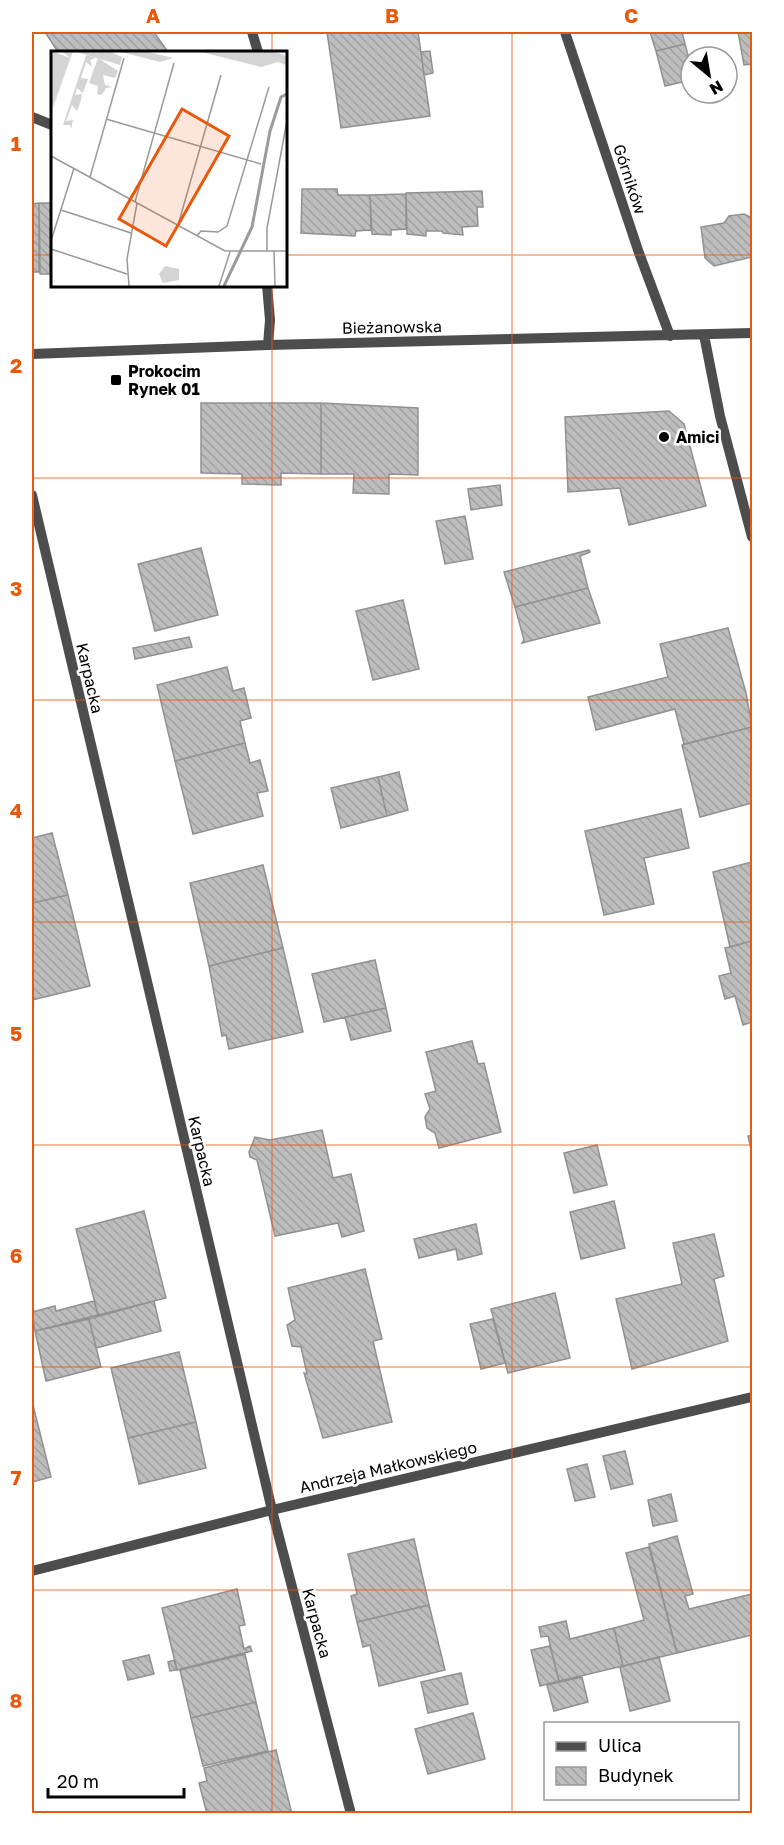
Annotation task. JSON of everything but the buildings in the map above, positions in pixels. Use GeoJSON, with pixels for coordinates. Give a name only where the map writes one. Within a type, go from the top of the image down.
{"type":"FeatureCollection","features":[{"type":"Feature","properties":{"kind":"street"},"geometry":{"type":"LineString","coordinates":[[252,32],[258,51]]}},
{"type":"Feature","properties":{"kind":"street","name":"Górników"},"geometry":{"type":"LineString","coordinates":[[565,32],[639,253],[670,336]]}},
{"type":"Feature","properties":{"kind":"street"},"geometry":{"type":"LineString","coordinates":[[32,117],[51,126]]}},
{"type":"Feature","properties":{"kind":"street"},"geometry":{"type":"LineString","coordinates":[[267,286],[270,320],[268,345]]}},
{"type":"Feature","properties":{"kind":"street","name":"Bieżanowska"},"geometry":{"type":"LineString","coordinates":[[32,354],[268,345],[753,333]]}},
{"type":"Feature","properties":{"kind":"street"},"geometry":{"type":"LineString","coordinates":[[704,335],[720,416],[753,537]]}},
{"type":"Feature","properties":{"kind":"street","name":"Karpacka"},"geometry":{"type":"LineString","coordinates":[[32,495],[272,1510],[351,1814]]}},
{"type":"Feature","properties":{"kind":"street","name":"Andrzeja Małkowskiego"},"geometry":{"type":"LineString","coordinates":[[32,1571],[272,1510],[753,1397]]}},
{"type":"Feature","properties":{"kind":"place","name":"Prokocim Rynek 01"},"geometry":{"type":"Point","coordinates":[116,380]}},
{"type":"Feature","properties":{"kind":"place","name":"Amici"},"geometry":{"type":"Point","coordinates":[664,437]}}]}
